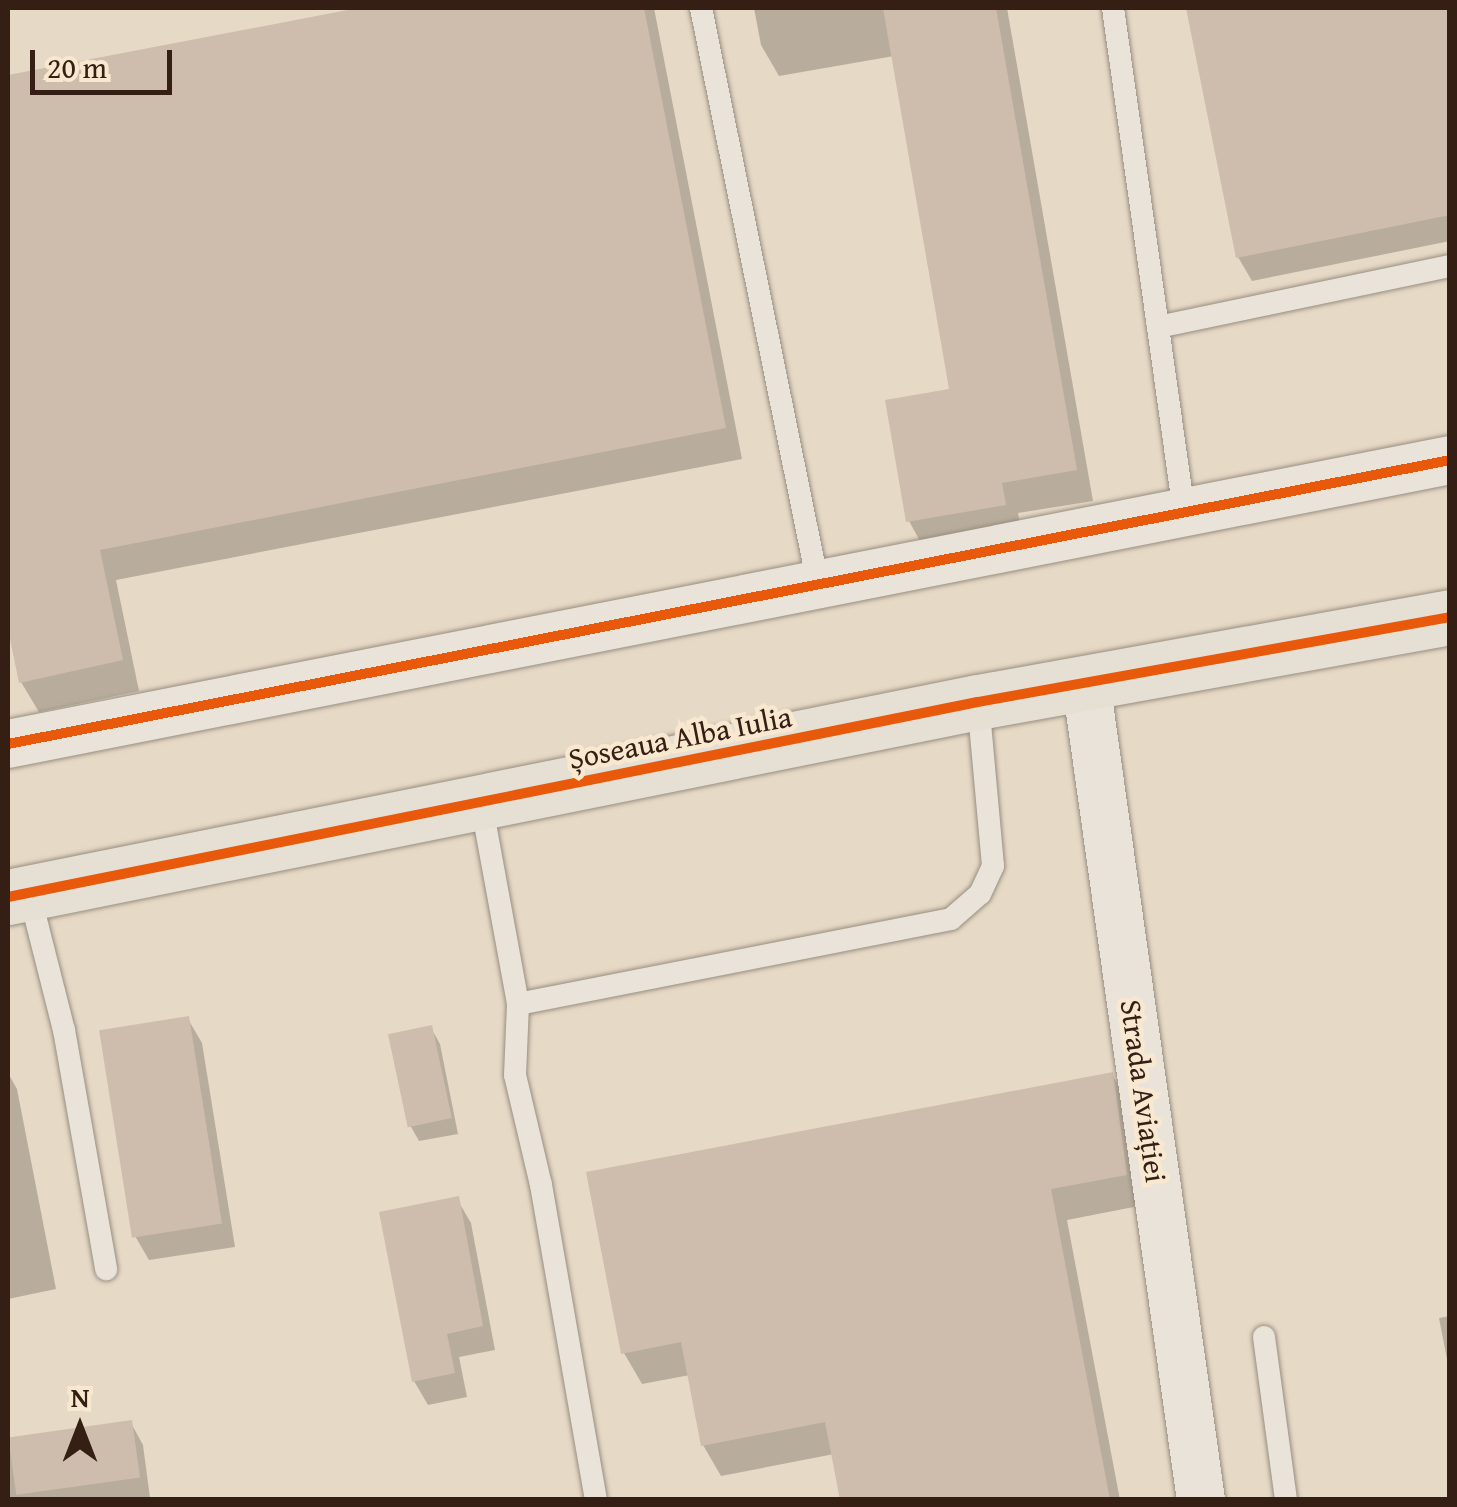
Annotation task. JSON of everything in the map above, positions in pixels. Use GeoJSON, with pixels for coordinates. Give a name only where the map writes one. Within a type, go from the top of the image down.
{"type":"FeatureCollection","features":[{"type":"Feature","properties":{"kind":"main road","name":"Șoseaua Alba Iulia"},"geometry":{"type":"LineString","coordinates":[[1364,629],[1450,601]]}},
{"type":"Feature","properties":{"kind":"main road","name":"Șoseaua Alba Iulia"},"geometry":{"type":"LineString","coordinates":[[18,894],[978,702],[1364,629],[1450,617]]}},
{"type":"Feature","properties":{"kind":"street"},"geometry":{"type":"LineString","coordinates":[[8,744],[1450,460]]}},
{"type":"Feature","properties":{"kind":"street","name":"Strada Aviației"},"geometry":{"type":"LineString","coordinates":[[1086,682],[1201,1500]]}},
{"type":"Feature","properties":{"kind":"lane"},"geometry":{"type":"LineString","coordinates":[[701,8],[818,584]]}},
{"type":"Feature","properties":{"kind":"lane"},"geometry":{"type":"LineString","coordinates":[[1113,8],[1184,512]]}},
{"type":"Feature","properties":{"kind":"lane"},"geometry":{"type":"LineString","coordinates":[[1158,327],[1450,266]]}},
{"type":"Feature","properties":{"kind":"lane"},"geometry":{"type":"LineString","coordinates":[[518,1004],[951,919],[980,894],[993,866],[978,702]]}},
{"type":"Feature","properties":{"kind":"lane"},"geometry":{"type":"LineString","coordinates":[[481,802],[518,1004],[516,1076],[541,1185],[596,1500]]}},
{"type":"Feature","properties":{"kind":"lane"},"geometry":{"type":"LineString","coordinates":[[18,894],[64,1030],[106,1269]]}},
{"type":"Feature","properties":{"kind":"lane"},"geometry":{"type":"LineString","coordinates":[[1264,1337],[1286,1500]]}},
{"type":"Feature","properties":{"kind":"building"},"geometry":{"type":"Polygon","coordinates":[[[358,8],[644,8],[726,428],[100,550],[123,660],[19,683],[8,629],[8,75],[358,8]]]}},
{"type":"Feature","properties":{"kind":"building"},"geometry":{"type":"Polygon","coordinates":[[[883,8],[996,8],[1077,470],[1002,483],[1006,505],[906,522],[885,400],[949,389],[883,8]]]}},
{"type":"Feature","properties":{"kind":"building"},"geometry":{"type":"Polygon","coordinates":[[[1186,8],[1450,8],[1450,215],[1236,258],[1186,8]]]}},
{"type":"Feature","properties":{"kind":"building"},"geometry":{"type":"Polygon","coordinates":[[[189,1016],[222,1223],[132,1238],[99,1030],[189,1016]]]}},
{"type":"Feature","properties":{"kind":"building"},"geometry":{"type":"Polygon","coordinates":[[[432,1025],[452,1118],[408,1127],[388,1034],[432,1025]]]}},
{"type":"Feature","properties":{"kind":"building"},"geometry":{"type":"Polygon","coordinates":[[[1113,1072],[1127,1175],[1051,1189],[1110,1500],[840,1500],[825,1422],[701,1446],[681,1342],[621,1354],[586,1172],[1113,1072]]]}},
{"type":"Feature","properties":{"kind":"building"},"geometry":{"type":"Polygon","coordinates":[[[459,1196],[483,1326],[447,1334],[455,1373],[412,1382],[379,1212],[459,1196]]]}},
{"type":"Feature","properties":{"kind":"building"},"geometry":{"type":"Polygon","coordinates":[[[132,1420],[140,1477],[16,1495],[8,1437],[132,1420]]]}},
{"type":"Feature","properties":{"kind":"cycle path"},"geometry":{"type":"LineString","coordinates":[[8,744],[1450,460]]}},
{"type":"Feature","properties":{"kind":"cycle path"},"geometry":{"type":"LineString","coordinates":[[8,897],[978,702],[1450,617]]}}]}
